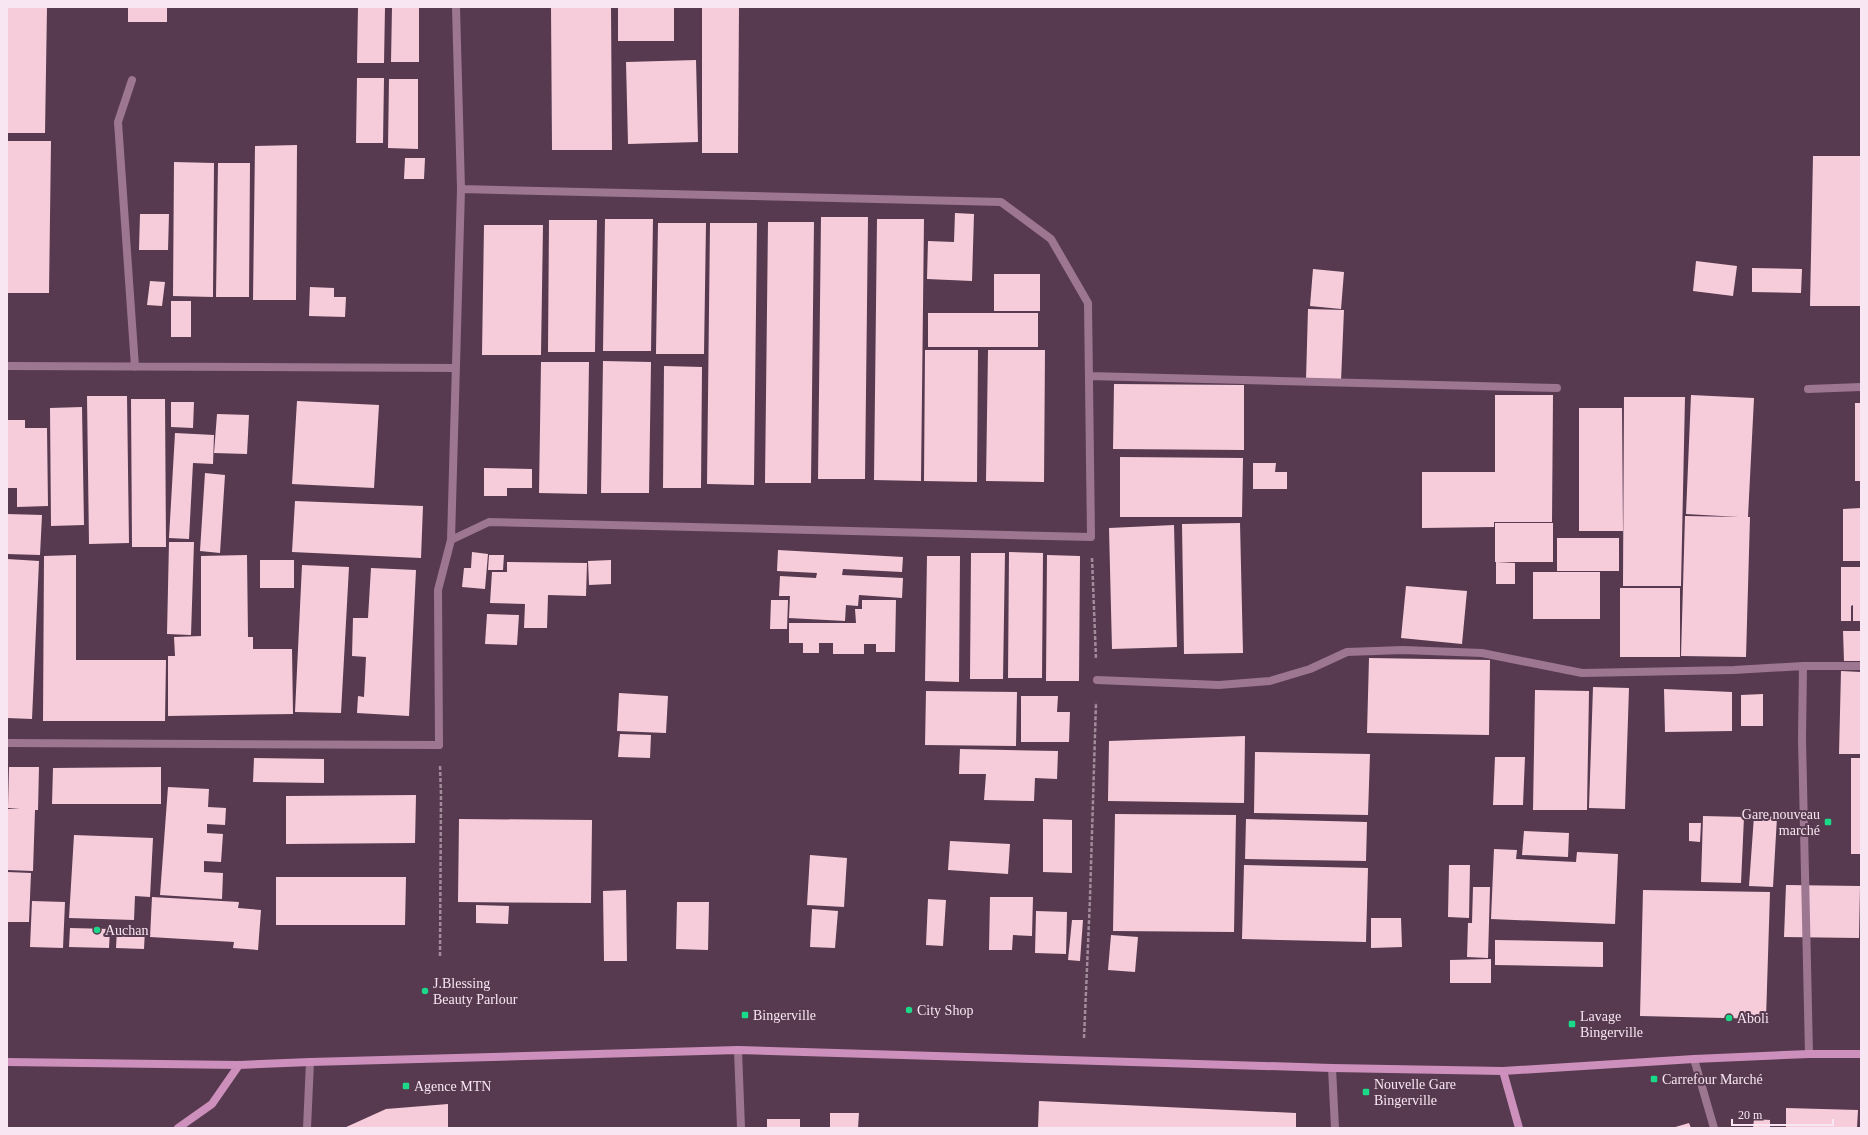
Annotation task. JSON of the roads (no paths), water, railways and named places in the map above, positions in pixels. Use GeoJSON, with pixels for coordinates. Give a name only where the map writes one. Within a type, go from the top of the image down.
{"type":"FeatureCollection","features":[{"type":"Feature","properties":{"kind":"main road"},"geometry":{"type":"LineString","coordinates":[[7,1062],[239,1065],[738,1050],[1332,1068],[1503,1071],[1694,1059],[1809,1054],[1861,1054]]}},
{"type":"Feature","properties":{"kind":"main road"},"geometry":{"type":"LineString","coordinates":[[178,1128],[212,1104],[239,1065]]}},
{"type":"Feature","properties":{"kind":"main road"},"geometry":{"type":"LineString","coordinates":[[1503,1071],[1519,1128]]}},
{"type":"Feature","properties":{"kind":"street"},"geometry":{"type":"LineString","coordinates":[[7,743],[438,745],[438,590],[451,540],[461,189],[456,7]]}},
{"type":"Feature","properties":{"kind":"street"},"geometry":{"type":"LineString","coordinates":[[132,80],[118,122],[135,367]]}},
{"type":"Feature","properties":{"kind":"street"},"geometry":{"type":"LineString","coordinates":[[451,540],[489,522],[1091,537],[1088,303],[1051,240],[1001,202],[461,189]]}},
{"type":"Feature","properties":{"kind":"street"},"geometry":{"type":"LineString","coordinates":[[7,366],[456,368]]}},
{"type":"Feature","properties":{"kind":"street"},"geometry":{"type":"LineString","coordinates":[[1089,376],[1557,388]]}},
{"type":"Feature","properties":{"kind":"street"},"geometry":{"type":"LineString","coordinates":[[1808,389],[1861,387]]}},
{"type":"Feature","properties":{"kind":"street"},"geometry":{"type":"LineString","coordinates":[[1097,680],[1220,685],[1270,681],[1310,670],[1347,652],[1403,650],[1482,653],[1582,673],[1734,670],[1803,666],[1861,666]]}},
{"type":"Feature","properties":{"kind":"street"},"geometry":{"type":"LineString","coordinates":[[1803,666],[1802,739],[1809,1054]]}},
{"type":"Feature","properties":{"kind":"street"},"geometry":{"type":"LineString","coordinates":[[738,1050],[741,1128]]}},
{"type":"Feature","properties":{"kind":"street"},"geometry":{"type":"LineString","coordinates":[[1694,1059],[1714,1128]]}},
{"type":"Feature","properties":{"kind":"street"},"geometry":{"type":"LineString","coordinates":[[307,1128],[310,1062]]}},
{"type":"Feature","properties":{"kind":"street"},"geometry":{"type":"LineString","coordinates":[[1332,1068],[1335,1128]]}},
{"type":"Feature","properties":{"kind":"place","name":"Gare nouveau marché"},"geometry":{"type":"Point","coordinates":[1828,822]}},
{"type":"Feature","properties":{"kind":"place","name":"Auchan"},"geometry":{"type":"Point","coordinates":[97,930]}},
{"type":"Feature","properties":{"kind":"place","name":"J.Blessing Beauty Parlour"},"geometry":{"type":"Point","coordinates":[425,991]}},
{"type":"Feature","properties":{"kind":"place","name":"City Shop"},"geometry":{"type":"Point","coordinates":[909,1010]}},
{"type":"Feature","properties":{"kind":"place","name":"Bingerville"},"geometry":{"type":"Point","coordinates":[745,1015]}},
{"type":"Feature","properties":{"kind":"place","name":"Aboli"},"geometry":{"type":"Point","coordinates":[1729,1018]}},
{"type":"Feature","properties":{"kind":"place","name":"Lavage Bingerville"},"geometry":{"type":"Point","coordinates":[1572,1024]}},
{"type":"Feature","properties":{"kind":"place","name":"Carrefour Marché"},"geometry":{"type":"Point","coordinates":[1654,1079]}},
{"type":"Feature","properties":{"kind":"place","name":"Agence MTN"},"geometry":{"type":"Point","coordinates":[406,1086]}},
{"type":"Feature","properties":{"kind":"place","name":"Nouvelle Gare Bingerville"},"geometry":{"type":"Point","coordinates":[1366,1092]}}]}
